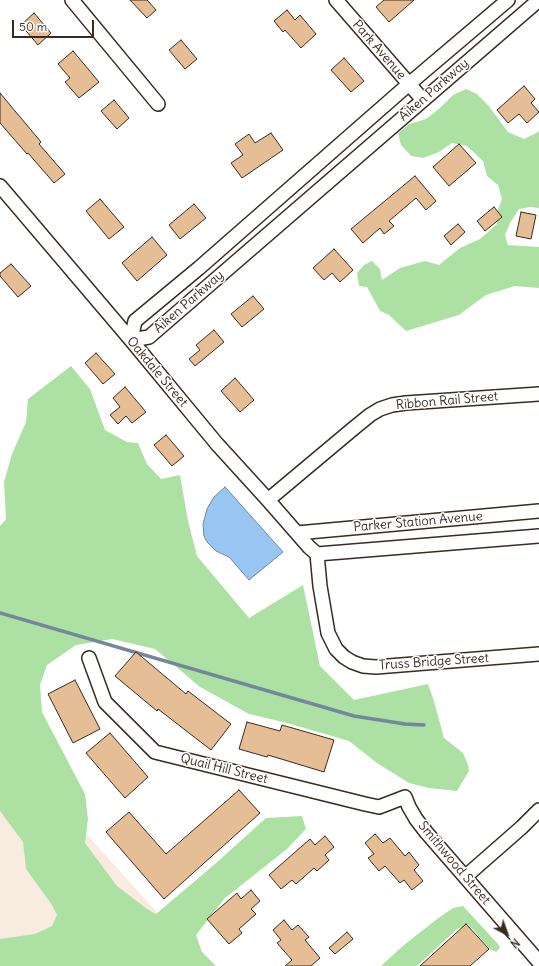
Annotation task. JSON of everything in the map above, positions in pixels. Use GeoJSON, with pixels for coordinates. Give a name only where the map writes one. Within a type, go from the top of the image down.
{"type":"FeatureCollection","features":[{"type":"Feature","properties":{"kind":"street"},"geometry":{"type":"LineString","coordinates":[[72,0],[158,104]]}},
{"type":"Feature","properties":{"kind":"street","name":"Park Avenue"},"geometry":{"type":"LineString","coordinates":[[336,0],[423,100]]}},
{"type":"Feature","properties":{"kind":"street","name":"Aiken Parkway"},"geometry":{"type":"LineString","coordinates":[[508,0],[409,84],[205,263],[135,321],[131,340],[149,337],[539,0]]}},
{"type":"Feature","properties":{"kind":"street","name":"Oakdale Street"},"geometry":{"type":"LineString","coordinates":[[0,186],[217,444],[309,547],[317,554]]}},
{"type":"Feature","properties":{"kind":"street","name":"Ribbon Rail Street"},"geometry":{"type":"LineString","coordinates":[[268,500],[370,415],[380,409],[406,403],[539,396]]}},
{"type":"Feature","properties":{"kind":"street","name":"Parker Station Avenue"},"geometry":{"type":"LineString","coordinates":[[297,533],[539,511]]}},
{"type":"Feature","properties":{"kind":"street","name":"Parker Station Avenue"},"geometry":{"type":"LineString","coordinates":[[317,554],[539,536]]}},
{"type":"Feature","properties":{"kind":"street","name":"Truss Bridge Street"},"geometry":{"type":"LineString","coordinates":[[317,554],[328,634],[336,649],[352,662],[363,666],[376,667],[539,654]]}},
{"type":"Feature","properties":{"kind":"street","name":"Quail Hill Street"},"geometry":{"type":"LineString","coordinates":[[89,658],[105,702],[155,752],[379,807],[405,797]]}},
{"type":"Feature","properties":{"kind":"street","name":"Smithwood Street"},"geometry":{"type":"LineString","coordinates":[[405,797],[416,819],[426,832],[539,962]]}},
{"type":"Feature","properties":{"kind":"street"},"geometry":{"type":"LineString","coordinates":[[465,877],[539,810]]}},
{"type":"Feature","properties":{"kind":"shaded area"},"geometry":{"type":"Polygon","coordinates":[[[0,739],[206,966],[0,966],[0,739]]]}},
{"type":"Feature","properties":{"kind":"green space"},"geometry":{"type":"Polygon","coordinates":[[[466,89],[477,94],[488,105],[508,132],[524,139],[538,132],[539,130],[539,208],[531,207],[519,209],[510,223],[505,235],[508,245],[539,247],[539,288],[515,286],[486,295],[459,315],[406,331],[389,315],[380,311],[367,287],[359,286],[357,273],[364,265],[372,261],[380,269],[382,280],[400,268],[425,261],[439,265],[460,248],[480,239],[497,224],[497,213],[502,199],[498,185],[487,176],[483,161],[467,146],[452,143],[439,152],[423,158],[411,156],[401,145],[398,133],[409,124],[426,119],[453,95],[466,89]]]}},
{"type":"Feature","properties":{"kind":"green space"},"geometry":{"type":"Polygon","coordinates":[[[71,366],[90,389],[105,430],[127,442],[138,443],[147,464],[161,479],[180,475],[188,521],[197,556],[249,618],[303,585],[320,666],[354,700],[428,684],[444,738],[463,753],[468,765],[469,771],[457,791],[429,788],[409,783],[377,763],[349,741],[287,723],[249,714],[200,687],[155,649],[112,639],[76,645],[47,665],[40,685],[42,712],[85,794],[88,819],[85,843],[117,886],[147,909],[156,914],[266,818],[302,816],[306,829],[287,849],[225,898],[196,935],[202,952],[216,966],[0,966],[0,939],[35,934],[52,926],[57,915],[52,905],[26,869],[23,842],[0,811],[0,526],[6,519],[4,482],[12,454],[26,422],[28,399],[71,366]]]}},
{"type":"Feature","properties":{"kind":"green space"},"geometry":{"type":"Polygon","coordinates":[[[463,906],[498,944],[500,948],[496,952],[490,949],[469,925],[457,929],[417,966],[381,966],[404,945],[437,919],[453,908],[463,906]]]}},
{"type":"Feature","properties":{"kind":"water"},"geometry":{"type":"Polygon","coordinates":[[[225,487],[283,552],[249,580],[229,557],[216,551],[207,542],[204,536],[203,524],[207,509],[214,497],[225,487]]]}},
{"type":"Feature","properties":{"kind":"building"},"geometry":{"type":"Polygon","coordinates":[[[130,0],[147,0],[156,10],[147,18],[130,0]]]}},
{"type":"Feature","properties":{"kind":"building"},"geometry":{"type":"Polygon","coordinates":[[[384,0],[414,0],[389,22],[376,7],[384,0]]]}},
{"type":"Feature","properties":{"kind":"building"},"geometry":{"type":"Polygon","coordinates":[[[287,10],[295,20],[300,15],[316,34],[301,48],[285,30],[283,32],[274,21],[287,10]]]}},
{"type":"Feature","properties":{"kind":"building"},"geometry":{"type":"Polygon","coordinates":[[[34,13],[51,33],[38,45],[21,25],[34,13]]]}},
{"type":"Feature","properties":{"kind":"building"},"geometry":{"type":"Polygon","coordinates":[[[181,40],[197,59],[185,69],[169,50],[181,40]]]}},
{"type":"Feature","properties":{"kind":"building"},"geometry":{"type":"Polygon","coordinates":[[[73,51],[99,82],[79,98],[65,82],[70,78],[58,64],[73,51]]]}},
{"type":"Feature","properties":{"kind":"building"},"geometry":{"type":"Polygon","coordinates":[[[344,58],[364,81],[351,92],[331,70],[344,58]]]}},
{"type":"Feature","properties":{"kind":"building"},"geometry":{"type":"Polygon","coordinates":[[[524,86],[535,99],[531,103],[539,112],[527,123],[519,114],[508,123],[497,110],[524,86]]]}},
{"type":"Feature","properties":{"kind":"building"},"geometry":{"type":"Polygon","coordinates":[[[0,93],[41,142],[39,144],[65,174],[54,183],[0,123],[0,93]]]}},
{"type":"Feature","properties":{"kind":"building"},"geometry":{"type":"Polygon","coordinates":[[[114,100],[129,118],[117,129],[101,111],[114,100]]]}},
{"type":"Feature","properties":{"kind":"building"},"geometry":{"type":"Polygon","coordinates":[[[271,133],[283,150],[242,178],[231,163],[243,155],[235,144],[249,134],[255,143],[271,133]]]}},
{"type":"Feature","properties":{"kind":"building"},"geometry":{"type":"Polygon","coordinates":[[[459,144],[476,163],[449,186],[433,167],[459,144]]]}},
{"type":"Feature","properties":{"kind":"building"},"geometry":{"type":"Polygon","coordinates":[[[415,176],[436,201],[426,210],[416,198],[389,221],[394,226],[384,234],[380,228],[363,243],[351,229],[415,176]]]}},
{"type":"Feature","properties":{"kind":"building"},"geometry":{"type":"Polygon","coordinates":[[[100,199],[124,227],[109,239],[86,211],[100,199]]]}},
{"type":"Feature","properties":{"kind":"building"},"geometry":{"type":"Polygon","coordinates":[[[194,204],[206,218],[180,239],[169,225],[194,204]]]}},
{"type":"Feature","properties":{"kind":"building"},"geometry":{"type":"Polygon","coordinates":[[[494,207],[502,217],[485,231],[477,221],[494,207]]]}},
{"type":"Feature","properties":{"kind":"building"},"geometry":{"type":"Polygon","coordinates":[[[521,212],[536,215],[531,239],[516,236],[521,212]]]}},
{"type":"Feature","properties":{"kind":"building"},"geometry":{"type":"Polygon","coordinates":[[[458,224],[465,232],[451,245],[444,236],[458,224]]]}},
{"type":"Feature","properties":{"kind":"building"},"geometry":{"type":"Polygon","coordinates":[[[152,237],[167,255],[137,281],[122,263],[152,237]]]}},
{"type":"Feature","properties":{"kind":"building"},"geometry":{"type":"Polygon","coordinates":[[[334,249],[353,270],[340,282],[332,273],[324,280],[313,268],[334,249]]]}},
{"type":"Feature","properties":{"kind":"building"},"geometry":{"type":"Polygon","coordinates":[[[11,264],[31,286],[18,297],[0,276],[0,273],[11,264]]]}},
{"type":"Feature","properties":{"kind":"building"},"geometry":{"type":"Polygon","coordinates":[[[253,296],[264,309],[242,327],[231,314],[253,296]]]}},
{"type":"Feature","properties":{"kind":"building"},"geometry":{"type":"Polygon","coordinates":[[[214,330],[224,342],[195,366],[189,359],[200,350],[196,345],[214,330]]]}},
{"type":"Feature","properties":{"kind":"building"},"geometry":{"type":"Polygon","coordinates":[[[96,353],[115,374],[103,384],[85,363],[96,353]]]}},
{"type":"Feature","properties":{"kind":"building"},"geometry":{"type":"Polygon","coordinates":[[[235,378],[254,400],[240,412],[221,391],[235,378]]]}},
{"type":"Feature","properties":{"kind":"building"},"geometry":{"type":"Polygon","coordinates":[[[125,387],[146,412],[132,423],[126,416],[118,424],[110,415],[120,407],[113,398],[125,387]]]}},
{"type":"Feature","properties":{"kind":"building"},"geometry":{"type":"Polygon","coordinates":[[[166,435],[184,456],[172,466],[154,445],[166,435]]]}},
{"type":"Feature","properties":{"kind":"building"},"geometry":{"type":"Polygon","coordinates":[[[136,652],[186,694],[188,691],[231,724],[211,750],[158,709],[157,711],[115,676],[136,652]]]}},
{"type":"Feature","properties":{"kind":"building"},"geometry":{"type":"Polygon","coordinates":[[[75,680],[100,729],[73,743],[48,694],[75,680]]]}},
{"type":"Feature","properties":{"kind":"building"},"geometry":{"type":"Polygon","coordinates":[[[247,722],[280,731],[282,725],[334,740],[324,772],[268,755],[267,757],[239,749],[247,722]]]}},
{"type":"Feature","properties":{"kind":"building"},"geometry":{"type":"Polygon","coordinates":[[[110,733],[148,777],[125,798],[86,753],[110,733]]]}},
{"type":"Feature","properties":{"kind":"building"},"geometry":{"type":"Polygon","coordinates":[[[239,790],[260,813],[164,899],[106,832],[129,812],[166,854],[239,790]]]}},
{"type":"Feature","properties":{"kind":"building"},"geometry":{"type":"Polygon","coordinates":[[[375,834],[383,843],[390,838],[405,856],[409,852],[419,865],[414,870],[423,881],[412,890],[404,880],[400,883],[385,866],[379,871],[368,858],[374,854],[365,843],[375,834]]]}},
{"type":"Feature","properties":{"kind":"building"},"geometry":{"type":"Polygon","coordinates":[[[325,836],[334,847],[325,855],[329,860],[317,871],[314,868],[296,884],[292,880],[281,889],[269,875],[310,839],[315,845],[325,836]]]}},
{"type":"Feature","properties":{"kind":"building"},"geometry":{"type":"Polygon","coordinates":[[[251,890],[260,901],[251,909],[256,914],[239,929],[242,933],[229,944],[207,919],[237,893],[241,899],[251,890]]]}},
{"type":"Feature","properties":{"kind":"building"},"geometry":{"type":"Polygon","coordinates":[[[284,920],[292,930],[298,925],[309,937],[305,940],[320,958],[311,966],[285,966],[292,960],[277,943],[281,940],[273,930],[284,920]]]}},
{"type":"Feature","properties":{"kind":"building"},"geometry":{"type":"Polygon","coordinates":[[[466,924],[489,949],[470,966],[420,966],[466,924]]]}},
{"type":"Feature","properties":{"kind":"building"},"geometry":{"type":"Polygon","coordinates":[[[347,932],[353,939],[335,954],[329,948],[347,932]]]}},
{"type":"Feature","properties":{"kind":"waterway"},"geometry":{"type":"LineString","coordinates":[[0,613],[354,716],[405,724],[424,725]]}}]}
